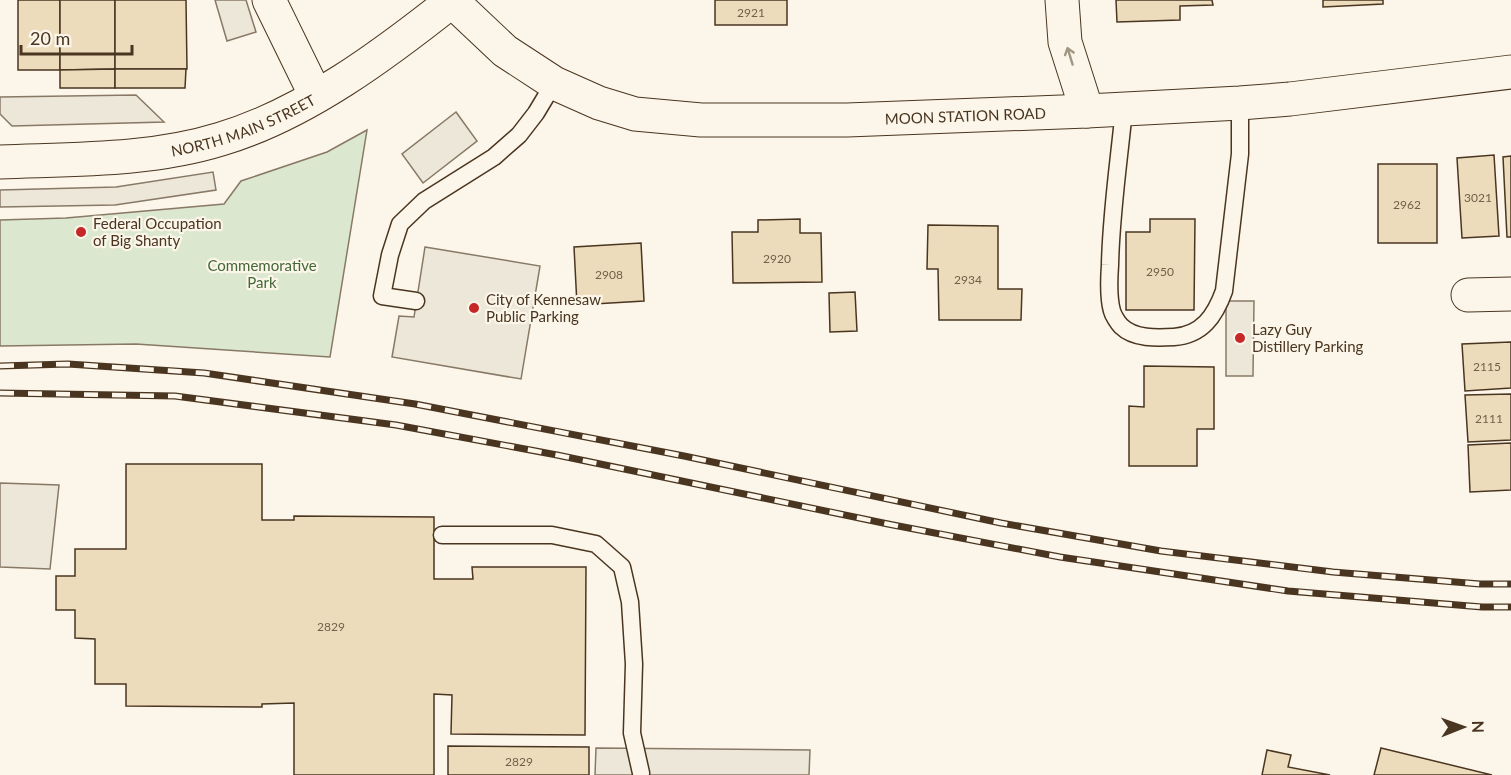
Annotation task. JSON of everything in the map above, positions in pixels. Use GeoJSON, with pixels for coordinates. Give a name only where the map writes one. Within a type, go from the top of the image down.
{"type":"FeatureCollection","features":[{"type":"Feature","properties":{"kind":"street"},"geometry":{"type":"LineString","coordinates":[[269,0],[316,96]]}},
{"type":"Feature","properties":{"kind":"street","name":"NORTH MAIN STREET"},"geometry":{"type":"LineString","coordinates":[[0,162],[131,156],[221,140],[266,122],[355,73],[452,0]]}},
{"type":"Feature","properties":{"kind":"street","name":"MOON STATION ROAD"},"geometry":{"type":"LineString","coordinates":[[452,0],[505,51],[554,83],[599,103],[635,114],[701,120],[847,120],[1240,103],[1511,72]]}},
{"type":"Feature","properties":{"kind":"street"},"geometry":{"type":"LineString","coordinates":[[1062,0],[1065,42],[1087,111]]}},
{"type":"Feature","properties":{"kind":"street"},"geometry":{"type":"LineString","coordinates":[[1468,295],[1511,294]]}},
{"type":"Feature","properties":{"kind":"lane"},"geometry":{"type":"LineString","coordinates":[[417,301],[382,296],[390,255],[400,224],[424,201],[494,157],[519,135],[536,113],[554,83]]}},
{"type":"Feature","properties":{"kind":"lane"},"geometry":{"type":"LineString","coordinates":[[1124,109],[1110,244],[1109,283],[1112,312],[1121,327],[1133,333],[1155,338],[1186,336],[1203,325],[1217,311],[1224,291],[1240,154],[1240,103]]}},
{"type":"Feature","properties":{"kind":"lane"},"geometry":{"type":"LineString","coordinates":[[442,535],[552,535],[596,544],[622,567],[630,602],[634,653],[632,733],[641,773]]}},
{"type":"Feature","properties":{"kind":"green space","name":"Commemorative Park"},"geometry":{"type":"Polygon","coordinates":[[[367,130],[330,357],[136,344],[0,346],[0,220],[66,218],[224,204],[241,181],[327,152],[367,130]]]}},
{"type":"Feature","properties":{"kind":"shaded area"},"geometry":{"type":"Polygon","coordinates":[[[215,0],[246,0],[256,32],[227,41],[215,0]]]}},
{"type":"Feature","properties":{"kind":"shaded area"},"geometry":{"type":"Polygon","coordinates":[[[136,95],[164,122],[12,126],[0,114],[0,97],[136,95]]]}},
{"type":"Feature","properties":{"kind":"shaded area"},"geometry":{"type":"Polygon","coordinates":[[[456,112],[477,141],[423,183],[402,154],[456,112]]]}},
{"type":"Feature","properties":{"kind":"shaded area"},"geometry":{"type":"Polygon","coordinates":[[[213,172],[216,190],[115,205],[0,207],[0,190],[116,187],[213,172]]]}},
{"type":"Feature","properties":{"kind":"shaded area","name":"City of Kennesaw Public Parking"},"geometry":{"type":"Polygon","coordinates":[[[425,247],[540,266],[521,379],[392,357],[399,316],[414,317],[425,247]]]}},
{"type":"Feature","properties":{"kind":"shaded area","name":"Lazy Guy Distillery Parking"},"geometry":{"type":"Polygon","coordinates":[[[1226,301],[1254,301],[1253,376],[1226,376],[1226,301]]]}},
{"type":"Feature","properties":{"kind":"shaded area"},"geometry":{"type":"Polygon","coordinates":[[[0,483],[59,485],[50,569],[0,567],[0,483]]]}},
{"type":"Feature","properties":{"kind":"shaded area"},"geometry":{"type":"Polygon","coordinates":[[[596,748],[810,750],[809,775],[595,775],[596,748]]]}},
{"type":"Feature","properties":{"kind":"building"},"geometry":{"type":"Polygon","coordinates":[[[18,0],[60,0],[60,70],[18,70],[18,0]]]}},
{"type":"Feature","properties":{"kind":"building"},"geometry":{"type":"Polygon","coordinates":[[[60,0],[115,0],[115,69],[60,70],[60,0]]]}},
{"type":"Feature","properties":{"kind":"building"},"geometry":{"type":"Polygon","coordinates":[[[115,0],[186,0],[187,69],[115,69],[115,0]]]}},
{"type":"Feature","properties":{"kind":"building"},"geometry":{"type":"Polygon","coordinates":[[[715,0],[787,0],[787,25],[715,25],[715,0]]]}},
{"type":"Feature","properties":{"kind":"building"},"geometry":{"type":"Polygon","coordinates":[[[1116,0],[1212,0],[1213,5],[1180,6],[1180,20],[1117,22],[1116,0]]]}},
{"type":"Feature","properties":{"kind":"building"},"geometry":{"type":"Polygon","coordinates":[[[1323,0],[1383,0],[1383,4],[1323,7],[1323,0]]]}},
{"type":"Feature","properties":{"kind":"building"},"geometry":{"type":"Polygon","coordinates":[[[115,69],[115,88],[60,88],[60,70],[115,69]]]}},
{"type":"Feature","properties":{"kind":"building"},"geometry":{"type":"Polygon","coordinates":[[[115,69],[186,69],[185,88],[115,88],[115,69]]]}},
{"type":"Feature","properties":{"kind":"building"},"geometry":{"type":"Polygon","coordinates":[[[1494,155],[1499,236],[1462,238],[1457,158],[1494,155]]]}},
{"type":"Feature","properties":{"kind":"building"},"geometry":{"type":"Polygon","coordinates":[[[1511,156],[1511,237],[1507,237],[1503,157],[1511,156]]]}},
{"type":"Feature","properties":{"kind":"building"},"geometry":{"type":"Polygon","coordinates":[[[1378,164],[1437,164],[1437,243],[1378,243],[1378,164]]]}},
{"type":"Feature","properties":{"kind":"building"},"geometry":{"type":"Polygon","coordinates":[[[800,219],[800,233],[821,233],[822,282],[733,283],[732,232],[758,232],[758,220],[800,219]]]}},
{"type":"Feature","properties":{"kind":"building"},"geometry":{"type":"Polygon","coordinates":[[[1150,219],[1195,219],[1194,310],[1126,310],[1126,232],[1150,232],[1150,219]]]}},
{"type":"Feature","properties":{"kind":"building"},"geometry":{"type":"Polygon","coordinates":[[[928,225],[998,226],[998,289],[1022,289],[1021,320],[939,320],[938,269],[927,269],[928,225]]]}},
{"type":"Feature","properties":{"kind":"building"},"geometry":{"type":"Polygon","coordinates":[[[641,243],[644,301],[577,305],[574,247],[641,243]]]}},
{"type":"Feature","properties":{"kind":"building"},"geometry":{"type":"Polygon","coordinates":[[[855,292],[857,331],[830,332],[829,293],[855,292]]]}},
{"type":"Feature","properties":{"kind":"building"},"geometry":{"type":"Polygon","coordinates":[[[1511,342],[1511,388],[1465,391],[1462,344],[1511,342]]]}},
{"type":"Feature","properties":{"kind":"building"},"geometry":{"type":"Polygon","coordinates":[[[1144,366],[1214,367],[1214,429],[1197,429],[1197,466],[1129,466],[1129,406],[1144,407],[1144,366]]]}},
{"type":"Feature","properties":{"kind":"building"},"geometry":{"type":"Polygon","coordinates":[[[1511,394],[1511,440],[1468,442],[1465,395],[1511,394]]]}},
{"type":"Feature","properties":{"kind":"building"},"geometry":{"type":"Polygon","coordinates":[[[1511,443],[1511,490],[1470,492],[1468,445],[1511,443]]]}},
{"type":"Feature","properties":{"kind":"building"},"geometry":{"type":"Polygon","coordinates":[[[126,464],[262,464],[262,520],[294,520],[294,516],[434,517],[434,579],[473,579],[472,567],[586,567],[585,735],[451,734],[452,695],[434,694],[434,775],[294,775],[294,703],[262,704],[262,707],[126,706],[126,684],[95,684],[95,639],[75,638],[75,610],[56,610],[56,576],[75,576],[75,549],[126,549],[126,464]]]}},
{"type":"Feature","properties":{"kind":"building"},"geometry":{"type":"Polygon","coordinates":[[[448,746],[589,747],[589,775],[448,775],[448,746]]]}},
{"type":"Feature","properties":{"kind":"building"},"geometry":{"type":"Polygon","coordinates":[[[1381,748],[1492,775],[1374,775],[1381,748]]]}},
{"type":"Feature","properties":{"kind":"building"},"geometry":{"type":"Polygon","coordinates":[[[1267,750],[1291,755],[1288,767],[1330,775],[1262,775],[1267,750]]]}},
{"type":"Feature","properties":{"kind":"railway"},"geometry":{"type":"LineString","coordinates":[[0,366],[68,364],[204,373],[415,404],[684,456],[1001,523],[1161,551],[1333,572],[1480,584],[1511,584]]}},
{"type":"Feature","properties":{"kind":"railway"},"geometry":{"type":"LineString","coordinates":[[0,393],[175,396],[396,425],[557,455],[888,524],[1060,557],[1288,591],[1482,607],[1511,607]]}},
{"type":"Feature","properties":{"kind":"place","name":"Federal Occupation of Big Shanty"},"geometry":{"type":"Point","coordinates":[81,232]}},
{"type":"Feature","properties":{"kind":"place","name":"City of Kennesaw Public Parking"},"geometry":{"type":"Point","coordinates":[474,308]}},
{"type":"Feature","properties":{"kind":"place","name":"Lazy Guy Distillery Parking"},"geometry":{"type":"Point","coordinates":[1240,338]}}]}
